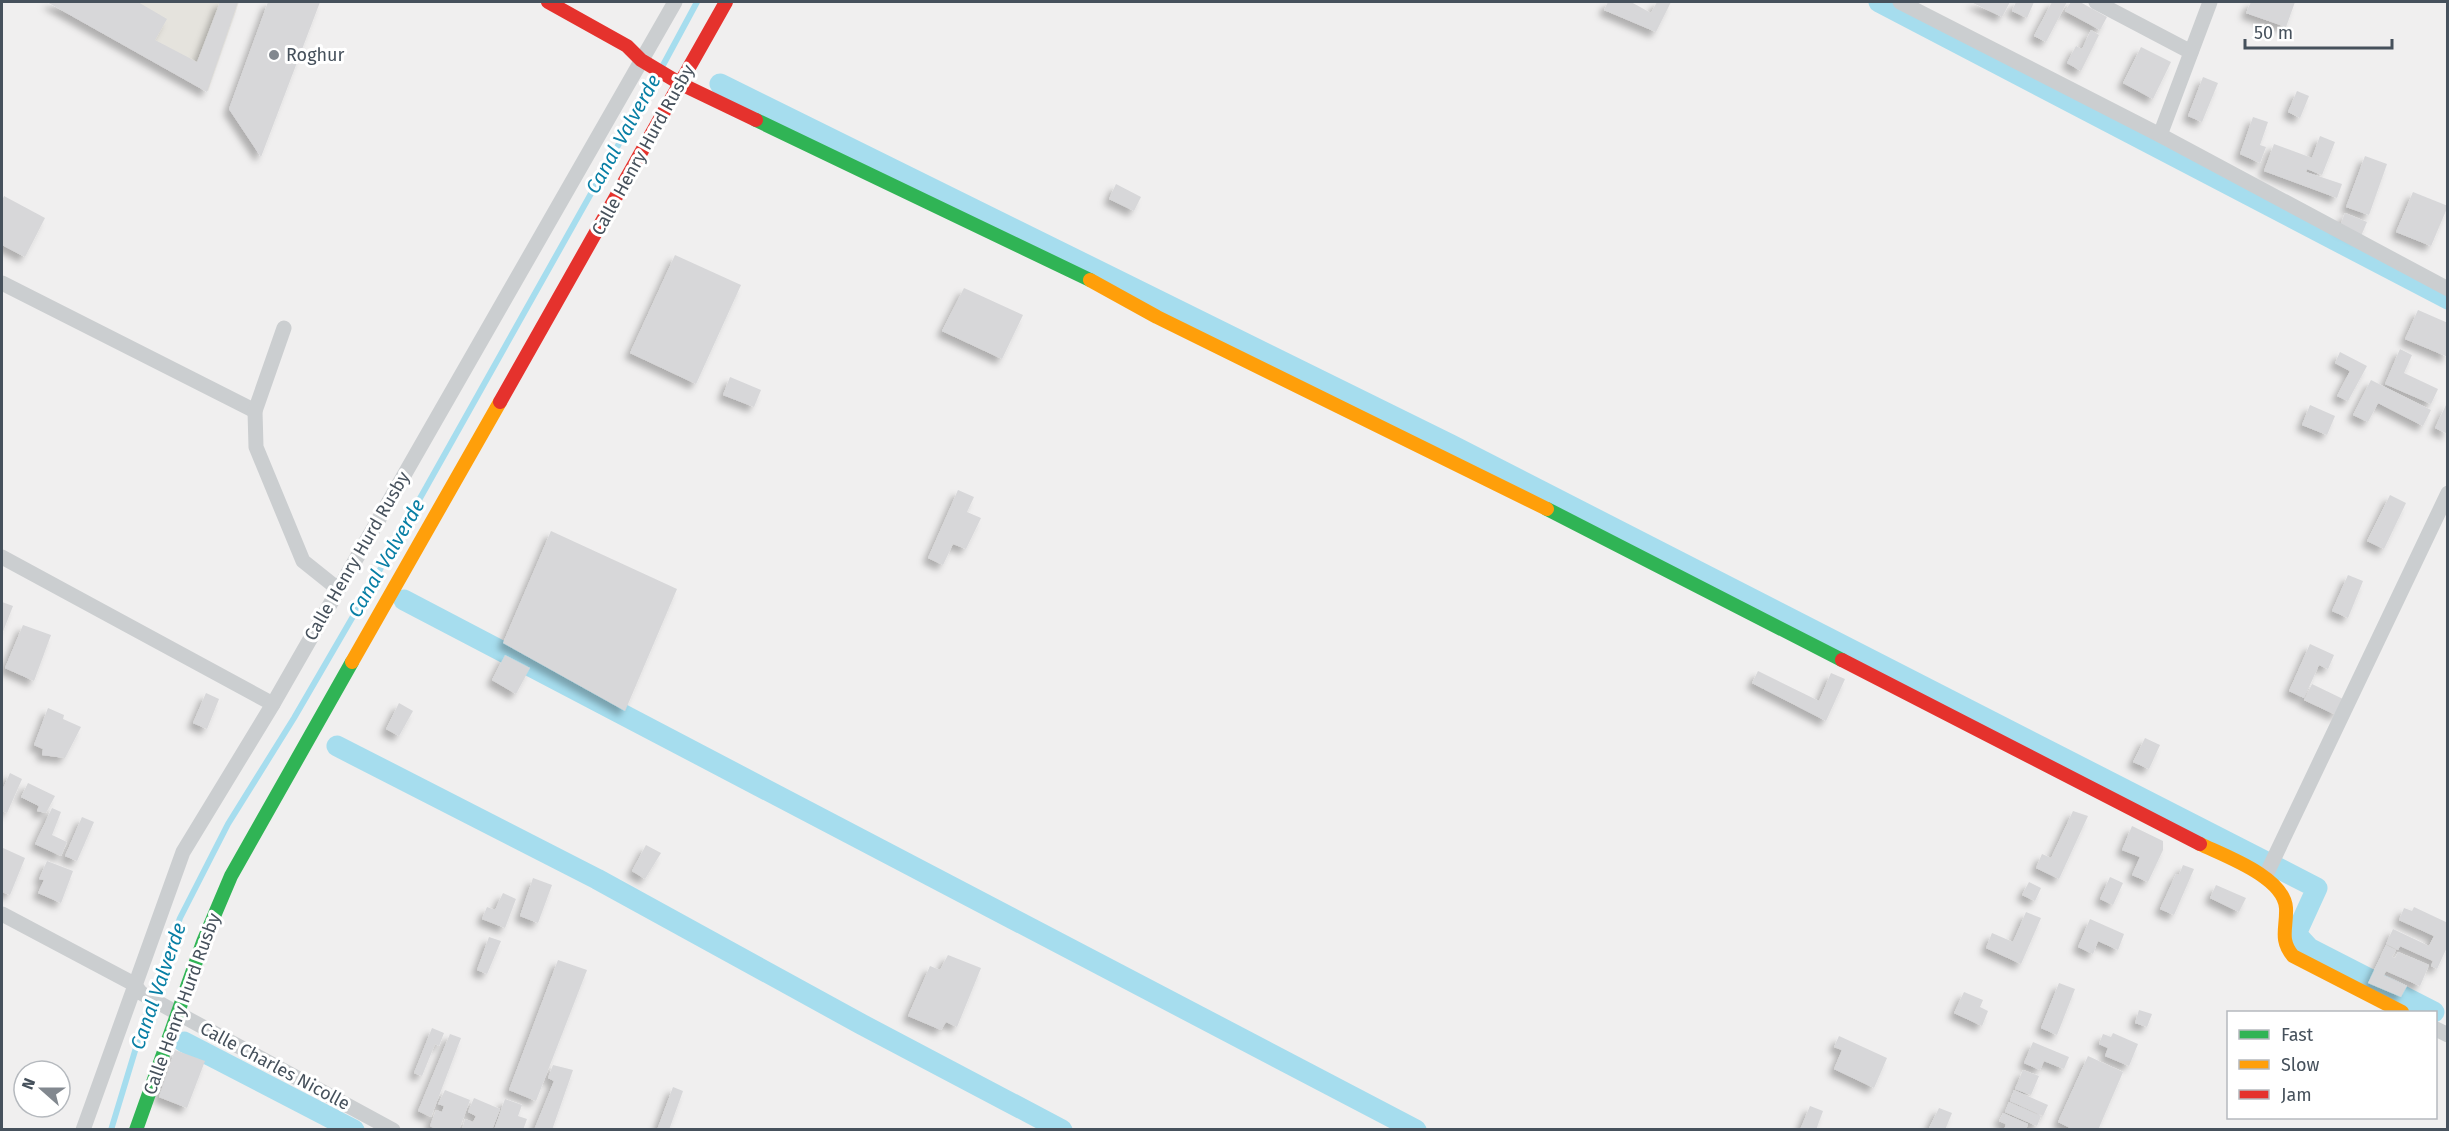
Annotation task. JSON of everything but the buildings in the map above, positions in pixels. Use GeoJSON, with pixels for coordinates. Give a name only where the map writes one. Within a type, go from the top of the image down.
{"type":"FeatureCollection","features":[{"type":"Feature","properties":{"kind":"street"},"geometry":{"type":"LineString","coordinates":[[548,2],[627,46],[646,63],[675,81],[1092,281],[1156,317],[1547,509],[2265,877],[2279,886],[2285,897],[2287,908],[2282,940],[2285,949],[2293,956],[2400,1011]]}},
{"type":"Feature","properties":{"kind":"street","name":"Calle Henry Hurd Rusby"},"geometry":{"type":"LineString","coordinates":[[83,1130],[138,988],[183,852],[273,704],[646,63],[675,2]]}},
{"type":"Feature","properties":{"kind":"street","name":"Calle Henry Hurd Rusby"},"geometry":{"type":"LineString","coordinates":[[136,1130],[203,942],[231,876],[675,81],[726,2]]}},
{"type":"Feature","properties":{"kind":"street"},"geometry":{"type":"LineString","coordinates":[[1899,2],[2160,135],[2448,288]]}},
{"type":"Feature","properties":{"kind":"street"},"geometry":{"type":"LineString","coordinates":[[2097,2],[2191,52]]}},
{"type":"Feature","properties":{"kind":"street"},"geometry":{"type":"LineString","coordinates":[[2160,135],[2210,2]]}},
{"type":"Feature","properties":{"kind":"street"},"geometry":{"type":"LineString","coordinates":[[2,284],[255,411]]}},
{"type":"Feature","properties":{"kind":"street"},"geometry":{"type":"LineString","coordinates":[[284,328],[255,411],[256,447],[303,561],[338,589]]}},
{"type":"Feature","properties":{"kind":"street"},"geometry":{"type":"LineString","coordinates":[[2265,877],[2448,493]]}},
{"type":"Feature","properties":{"kind":"street"},"geometry":{"type":"LineString","coordinates":[[2,557],[273,704]]}},
{"type":"Feature","properties":{"kind":"street","name":"Calle Charles Nicolle"},"geometry":{"type":"LineString","coordinates":[[2,914],[138,988],[164,1006],[393,1130]]}},
{"type":"Feature","properties":{"kind":"shaded area"},"geometry":{"type":"Polygon","coordinates":[[[50,2],[239,2],[208,91],[50,2]]]}},
{"type":"Feature","properties":{"kind":"waterway","name":"Canal Valverde"},"geometry":{"type":"LineString","coordinates":[[662,67],[697,2]]}},
{"type":"Feature","properties":{"kind":"waterway"},"geometry":{"type":"LineString","coordinates":[[1879,2],[2448,299]]}},
{"type":"Feature","properties":{"kind":"waterway","name":"Canal Valverde"},"geometry":{"type":"LineString","coordinates":[[111,1130],[145,1018],[180,918],[228,824],[294,718],[373,582],[657,76]]}},
{"type":"Feature","properties":{"kind":"waterway"},"geometry":{"type":"LineString","coordinates":[[720,84],[1451,445],[2317,888],[2296,934],[2309,948],[2432,1011]]}},
{"type":"Feature","properties":{"kind":"waterway"},"geometry":{"type":"LineString","coordinates":[[404,600],[1416,1130]]}},
{"type":"Feature","properties":{"kind":"waterway"},"geometry":{"type":"LineString","coordinates":[[337,746],[597,879],[861,1024],[1062,1130]]}},
{"type":"Feature","properties":{"kind":"waterway"},"geometry":{"type":"LineString","coordinates":[[184,1042],[354,1130]]}},
{"type":"Feature","properties":{"kind":"traffic: fast"},"geometry":{"type":"LineString","coordinates":[[756,120],[1090,280]]}},
{"type":"Feature","properties":{"kind":"traffic: fast"},"geometry":{"type":"LineString","coordinates":[[1547,509],[1842,660]]}},
{"type":"Feature","properties":{"kind":"traffic: fast"},"geometry":{"type":"LineString","coordinates":[[136,1130],[203,942],[231,876],[352,662]]}},
{"type":"Feature","properties":{"kind":"traffic: slow"},"geometry":{"type":"LineString","coordinates":[[1090,280],[1157,317],[1547,509]]}},
{"type":"Feature","properties":{"kind":"traffic: slow"},"geometry":{"type":"LineString","coordinates":[[352,662],[500,402]]}},
{"type":"Feature","properties":{"kind":"traffic: slow"},"geometry":{"type":"LineString","coordinates":[[2200,844],[2252,869],[2275,887],[2283,897],[2286,908],[2285,939],[2293,956],[2400,1011]]}},
{"type":"Feature","properties":{"kind":"traffic: jam"},"geometry":{"type":"LineString","coordinates":[[548,2],[627,46],[641,60],[681,84],[756,120]]}},
{"type":"Feature","properties":{"kind":"traffic: jam"},"geometry":{"type":"LineString","coordinates":[[500,402],[726,2]]}},
{"type":"Feature","properties":{"kind":"traffic: jam"},"geometry":{"type":"LineString","coordinates":[[1842,660],[2200,844]]}},
{"type":"Feature","properties":{"kind":"place","name":"Roghur"},"geometry":{"type":"Point","coordinates":[274,55]}}]}
